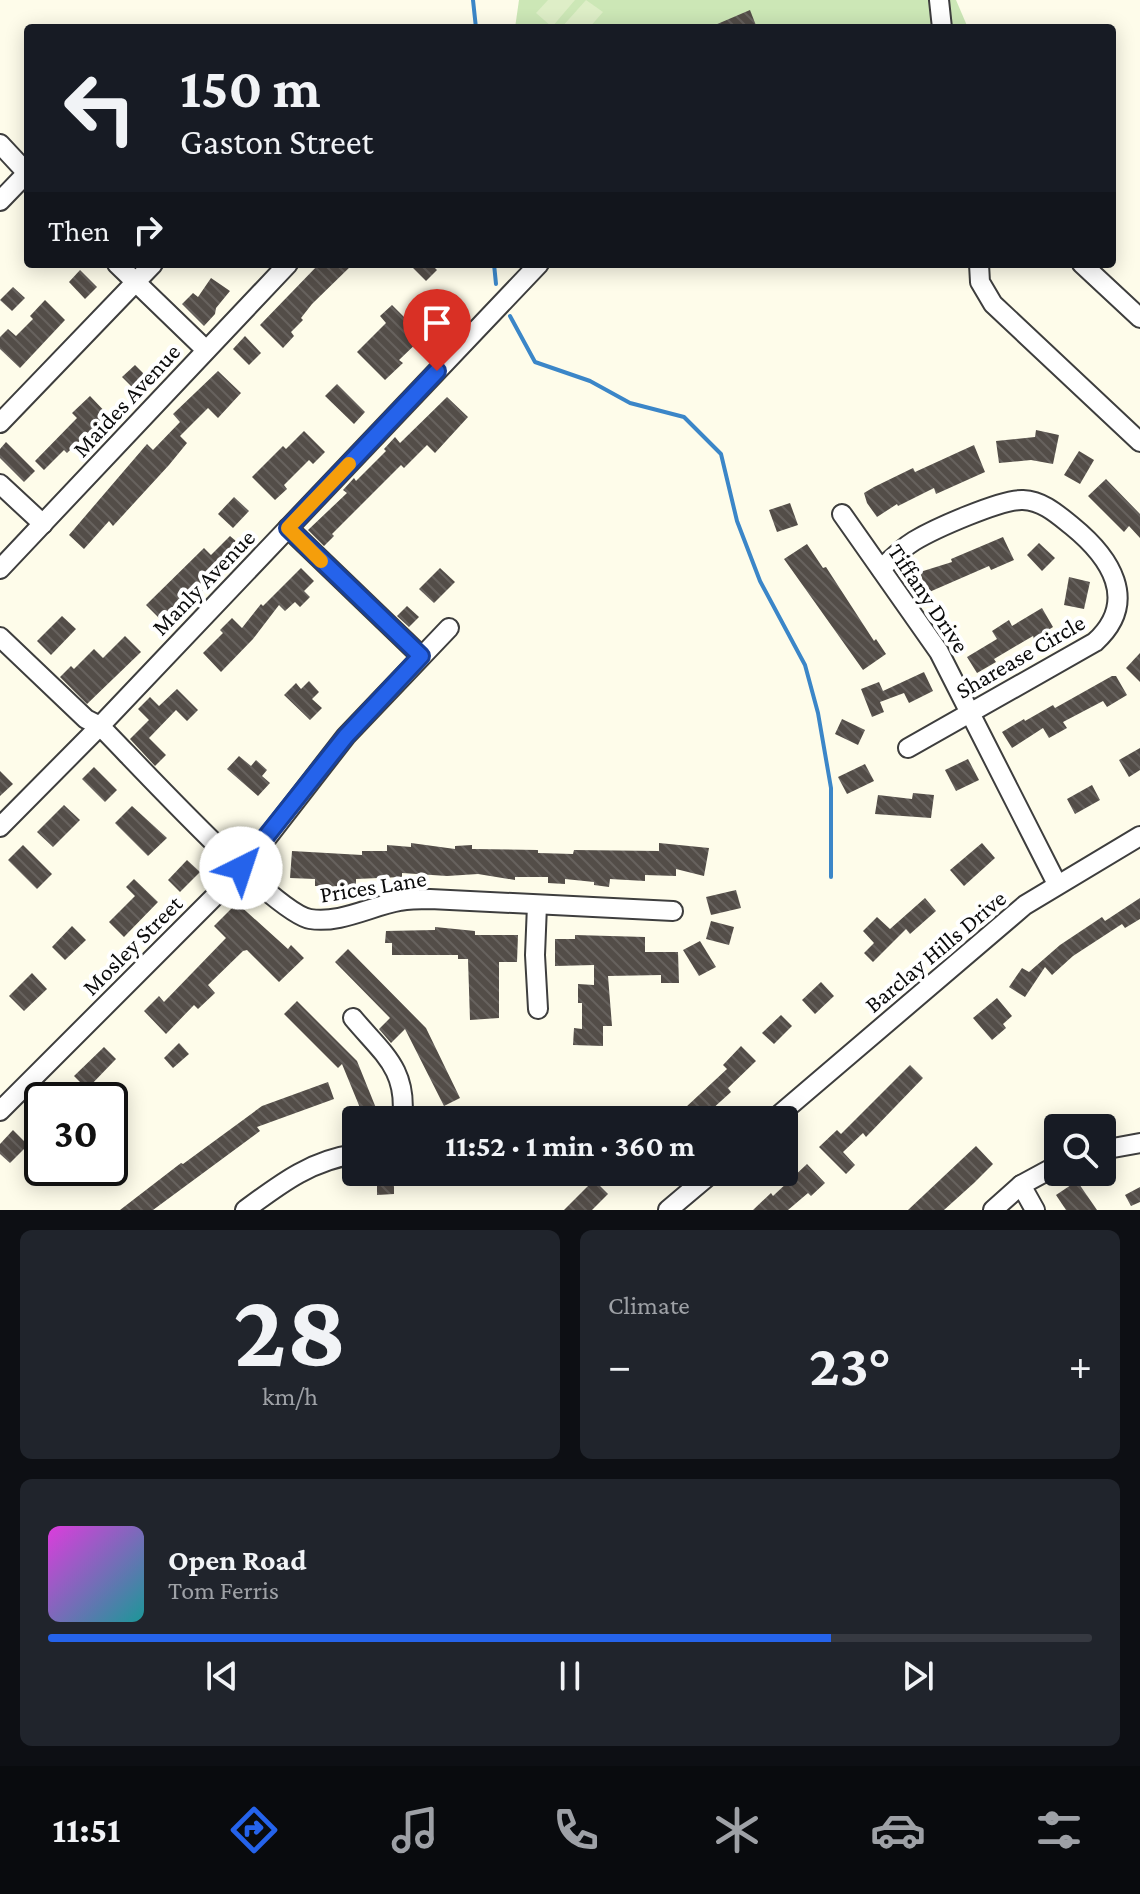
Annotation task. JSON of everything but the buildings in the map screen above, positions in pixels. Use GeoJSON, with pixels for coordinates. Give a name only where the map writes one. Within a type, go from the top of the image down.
{"type":"FeatureCollection","features":[{"type":"Feature","properties":{"kind":"street"},"geometry":{"type":"LineString","coordinates":[[939,0],[942,24]]}},
{"type":"Feature","properties":{"kind":"street"},"geometry":{"type":"LineString","coordinates":[[0,144],[24,170]]}},
{"type":"Feature","properties":{"kind":"street"},"geometry":{"type":"LineString","coordinates":[[0,201],[24,178]]}},
{"type":"Feature","properties":{"kind":"street"},"geometry":{"type":"LineString","coordinates":[[121,268],[206,350]]}},
{"type":"Feature","properties":{"kind":"street"},"geometry":{"type":"LineString","coordinates":[[0,423],[149,268]]}},
{"type":"Feature","properties":{"kind":"street","name":"Maides Avenue"},"geometry":{"type":"LineString","coordinates":[[0,569],[284,268]]}},
{"type":"Feature","properties":{"kind":"street","name":"Manly Avenue"},"geometry":{"type":"LineString","coordinates":[[0,827],[535,268]]}},
{"type":"Feature","properties":{"kind":"street"},"geometry":{"type":"LineString","coordinates":[[979,268],[980,282],[993,304],[1140,442]]}},
{"type":"Feature","properties":{"kind":"street"},"geometry":{"type":"LineString","coordinates":[[1086,268],[1140,318]]}},
{"type":"Feature","properties":{"kind":"street"},"geometry":{"type":"LineString","coordinates":[[0,484],[43,524]]}},
{"type":"Feature","properties":{"kind":"street","name":"Sharease Circle"},"geometry":{"type":"LineString","coordinates":[[881,569],[905,547],[927,534],[1001,504],[1019,500],[1036,502],[1056,513],[1101,553],[1119,584],[1115,619],[1095,642],[908,748]]}},
{"type":"Feature","properties":{"kind":"street","name":"Tiffany Drive"},"geometry":{"type":"LineString","coordinates":[[842,514],[939,652],[1057,884]]}},
{"type":"Feature","properties":{"kind":"street"},"geometry":{"type":"LineString","coordinates":[[288,528],[421,656]]}},
{"type":"Feature","properties":{"kind":"street","name":"Mosley Street"},"geometry":{"type":"LineString","coordinates":[[0,1111],[241,868],[346,736],[449,628]]}},
{"type":"Feature","properties":{"kind":"street","name":"Prices Lane"},"geometry":{"type":"LineString","coordinates":[[0,637],[86,719],[100,726],[241,868],[284,907],[310,919],[342,917],[412,899],[673,911]]}},
{"type":"Feature","properties":{"kind":"street","name":"Barclay Hills Drive"},"geometry":{"type":"LineString","coordinates":[[789,1106],[1025,905],[1140,836]]}},
{"type":"Feature","properties":{"kind":"street"},"geometry":{"type":"LineString","coordinates":[[537,905],[535,955],[538,1009]]}},
{"type":"Feature","properties":{"kind":"street"},"geometry":{"type":"LineString","coordinates":[[353,1018],[397,1071],[404,1095],[403,1106]]}},
{"type":"Feature","properties":{"kind":"street"},"geometry":{"type":"LineString","coordinates":[[1116,1147],[1140,1143]]}},
{"type":"Feature","properties":{"kind":"street"},"geometry":{"type":"LineString","coordinates":[[245,1210],[290,1176],[342,1156]]}},
{"type":"Feature","properties":{"kind":"street"},"geometry":{"type":"LineString","coordinates":[[993,1210],[1021,1185],[1044,1173]]}},
{"type":"Feature","properties":{"kind":"street"},"geometry":{"type":"LineString","coordinates":[[1021,1185],[1035,1210]]}},
{"type":"Feature","properties":{"kind":"street"},"geometry":{"type":"LineString","coordinates":[[668,1210],[696,1186]]}},
{"type":"Feature","properties":{"kind":"green space"},"geometry":{"type":"Polygon","coordinates":[[[519,0],[956,0],[966,24],[516,24],[519,0]]]}},
{"type":"Feature","properties":{"kind":"green space"},"geometry":{"type":"Polygon","coordinates":[[[548,0],[575,0],[555,24],[549,24],[536,13],[548,0]]]}},
{"type":"Feature","properties":{"kind":"green space"},"geometry":{"type":"Polygon","coordinates":[[[586,0],[603,12],[592,24],[565,24],[586,0]]]}},
{"type":"Feature","properties":{"kind":"waterway"},"geometry":{"type":"LineString","coordinates":[[473,0],[476,24]]}},
{"type":"Feature","properties":{"kind":"waterway"},"geometry":{"type":"LineString","coordinates":[[494,268],[496,284]]}},
{"type":"Feature","properties":{"kind":"waterway"},"geometry":{"type":"LineString","coordinates":[[510,316],[535,362],[590,381],[630,403],[684,417],[721,454],[737,521],[760,581],[805,665],[818,713],[831,788],[831,877]]}},
{"type":"Feature","properties":{"kind":"slow traffic"},"geometry":{"type":"LineString","coordinates":[[321,561],[288,528],[349,464]]}},
{"type":"Feature","properties":{"kind":"route"},"geometry":{"type":"LineString","coordinates":[[241,868],[346,736],[421,656],[288,528],[437,371]]}}]}
